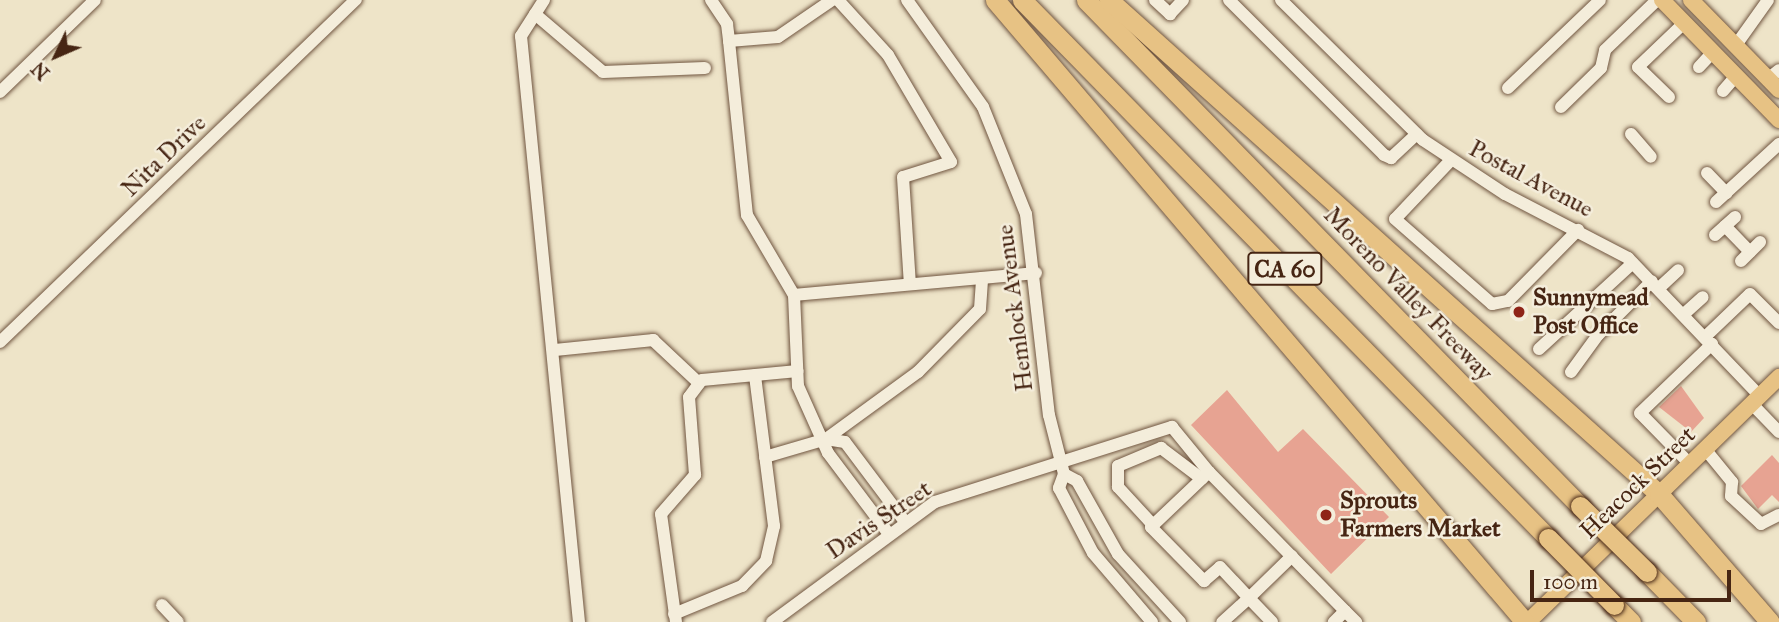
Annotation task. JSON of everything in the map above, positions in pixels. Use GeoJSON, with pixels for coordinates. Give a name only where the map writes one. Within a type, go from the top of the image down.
{"type":"FeatureCollection","features":[{"type":"Feature","properties":{"kind":"highway"},"geometry":{"type":"LineString","coordinates":[[995,0],[1526,622]]}},
{"type":"Feature","properties":{"kind":"highway","name":"CA 60"},"geometry":{"type":"LineString","coordinates":[[1022,0],[1631,622]]}},
{"type":"Feature","properties":{"kind":"highway","name":"Moreno Valley Freeway"},"geometry":{"type":"LineString","coordinates":[[1086,0],[1696,622]]}},
{"type":"Feature","properties":{"kind":"highway"},"geometry":{"type":"LineString","coordinates":[[1109,0],[1658,494],[1770,622]]}},
{"type":"Feature","properties":{"kind":"main road"},"geometry":{"type":"LineString","coordinates":[[1662,0],[1779,120]]}},
{"type":"Feature","properties":{"kind":"main road"},"geometry":{"type":"LineString","coordinates":[[1691,0],[1775,80]]}},
{"type":"Feature","properties":{"kind":"main road","name":"Heacock Street"},"geometry":{"type":"LineString","coordinates":[[1526,622],[1779,377]]}},
{"type":"Feature","properties":{"kind":"street"},"geometry":{"type":"LineString","coordinates":[[0,92],[95,0]]}},
{"type":"Feature","properties":{"kind":"street","name":"Nita Drive"},"geometry":{"type":"LineString","coordinates":[[0,342],[356,0]]}},
{"type":"Feature","properties":{"kind":"street"},"geometry":{"type":"LineString","coordinates":[[544,0],[521,36],[555,350],[579,622]]}},
{"type":"Feature","properties":{"kind":"street"},"geometry":{"type":"LineString","coordinates":[[711,0],[727,24],[747,215],[794,295],[798,386],[826,439],[828,453],[888,533]]}},
{"type":"Feature","properties":{"kind":"street"},"geometry":{"type":"LineString","coordinates":[[729,40],[778,37],[832,0]]}},
{"type":"Feature","properties":{"kind":"street"},"geometry":{"type":"LineString","coordinates":[[838,0],[895,65],[951,162],[902,177],[910,284]]}},
{"type":"Feature","properties":{"kind":"street","name":"Hemlock Avenue"},"geometry":{"type":"LineString","coordinates":[[907,0],[953,58],[993,128],[1026,214],[1064,474],[1059,488],[1076,524],[1115,582],[1152,622]]}},
{"type":"Feature","properties":{"kind":"street"},"geometry":{"type":"LineString","coordinates":[[1154,0],[1170,14],[1183,0]]}},
{"type":"Feature","properties":{"kind":"street"},"geometry":{"type":"LineString","coordinates":[[1229,0],[1384,155],[1391,158],[1417,134]]}},
{"type":"Feature","properties":{"kind":"street","name":"Postal Avenue"},"geometry":{"type":"LineString","coordinates":[[1280,0],[1417,134],[1451,160],[1633,263],[1708,341],[1779,432]]}},
{"type":"Feature","properties":{"kind":"street"},"geometry":{"type":"LineString","coordinates":[[1508,88],[1600,0]]}},
{"type":"Feature","properties":{"kind":"street"},"geometry":{"type":"LineString","coordinates":[[1561,107],[1601,68],[1605,50],[1657,0]]}},
{"type":"Feature","properties":{"kind":"street"},"geometry":{"type":"LineString","coordinates":[[1736,45],[1768,0]]}},
{"type":"Feature","properties":{"kind":"street"},"geometry":{"type":"LineString","coordinates":[[535,14],[603,72],[705,68]]}},
{"type":"Feature","properties":{"kind":"street"},"geometry":{"type":"LineString","coordinates":[[1669,97],[1638,67],[1684,23]]}},
{"type":"Feature","properties":{"kind":"street"},"geometry":{"type":"LineString","coordinates":[[1699,67],[1713,52]]}},
{"type":"Feature","properties":{"kind":"street"},"geometry":{"type":"LineString","coordinates":[[1723,91],[1736,76]]}},
{"type":"Feature","properties":{"kind":"street"},"geometry":{"type":"LineString","coordinates":[[1631,134],[1651,157]]}},
{"type":"Feature","properties":{"kind":"street"},"geometry":{"type":"LineString","coordinates":[[1707,173],[1721,198],[1779,144]]}},
{"type":"Feature","properties":{"kind":"street"},"geometry":{"type":"LineString","coordinates":[[1451,160],[1395,219],[1492,304],[1508,301],[1578,230]]}},
{"type":"Feature","properties":{"kind":"street"},"geometry":{"type":"LineString","coordinates":[[1725,226],[1746,257],[1760,242]]}},
{"type":"Feature","properties":{"kind":"street"},"geometry":{"type":"LineString","coordinates":[[1539,349],[1633,263]]}},
{"type":"Feature","properties":{"kind":"street"},"geometry":{"type":"LineString","coordinates":[[1571,372],[1598,335],[1656,284],[1678,270]]}},
{"type":"Feature","properties":{"kind":"street"},"geometry":{"type":"LineString","coordinates":[[794,295],[1036,274]]}},
{"type":"Feature","properties":{"kind":"street"},"geometry":{"type":"LineString","coordinates":[[765,457],[826,439],[918,372],[980,309],[982,278]]}},
{"type":"Feature","properties":{"kind":"street"},"geometry":{"type":"LineString","coordinates":[[1690,464],[1640,413],[1750,294],[1779,323]]}},
{"type":"Feature","properties":{"kind":"street"},"geometry":{"type":"LineString","coordinates":[[1684,314],[1703,297]]}},
{"type":"Feature","properties":{"kind":"street"},"geometry":{"type":"LineString","coordinates":[[555,350],[653,340],[699,383]]}},
{"type":"Feature","properties":{"kind":"street"},"geometry":{"type":"LineString","coordinates":[[755,375],[774,526],[766,561],[742,586],[675,618],[661,514],[695,475],[689,397],[699,383],[755,375],[798,371]]}},
{"type":"Feature","properties":{"kind":"street","name":"Davis Street"},"geometry":{"type":"LineString","coordinates":[[772,622],[888,533],[935,502],[1060,460],[1172,427],[1205,475]]}},
{"type":"Feature","properties":{"kind":"street"},"geometry":{"type":"LineString","coordinates":[[826,439],[845,442],[905,522]]}},
{"type":"Feature","properties":{"kind":"street"},"geometry":{"type":"LineString","coordinates":[[1272,622],[1220,567],[1204,581],[1118,487],[1118,466],[1161,448],[1205,475],[1292,556],[1356,622]]}},
{"type":"Feature","properties":{"kind":"street"},"geometry":{"type":"LineString","coordinates":[[1705,449],[1732,482],[1731,496],[1761,524],[1779,515]]}},
{"type":"Feature","properties":{"kind":"street","name":"Hemlock Avenue"},"geometry":{"type":"LineString","coordinates":[[1064,474],[1077,481],[1118,554],[1180,622]]}},
{"type":"Feature","properties":{"kind":"street"},"geometry":{"type":"LineString","coordinates":[[1153,525],[1205,475]]}},
{"type":"Feature","properties":{"kind":"street"},"geometry":{"type":"LineString","coordinates":[[1222,622],[1292,556]]}},
{"type":"Feature","properties":{"kind":"street"},"geometry":{"type":"LineString","coordinates":[[162,605],[178,622]]}},
{"type":"Feature","properties":{"kind":"street"},"geometry":{"type":"LineString","coordinates":[[1334,622],[1345,611]]}},
{"type":"Feature","properties":{"kind":"building"},"geometry":{"type":"Polygon","coordinates":[[[1681,386],[1704,418],[1691,432],[1659,407],[1681,386]]]}},
{"type":"Feature","properties":{"kind":"building"},"geometry":{"type":"Polygon","coordinates":[[[1227,390],[1278,452],[1303,429],[1389,517],[1331,574],[1191,425],[1227,390]]]}},
{"type":"Feature","properties":{"kind":"building"},"geometry":{"type":"Polygon","coordinates":[[[1772,455],[1779,463],[1779,502],[1772,495],[1758,509],[1741,486],[1772,455]]]}},
{"type":"Feature","properties":{"kind":"place","name":"Sunnymead Post Office"},"geometry":{"type":"Point","coordinates":[1519,312]}},
{"type":"Feature","properties":{"kind":"place","name":"Sprouts Farmers Market"},"geometry":{"type":"Point","coordinates":[1326,515]}}]}
